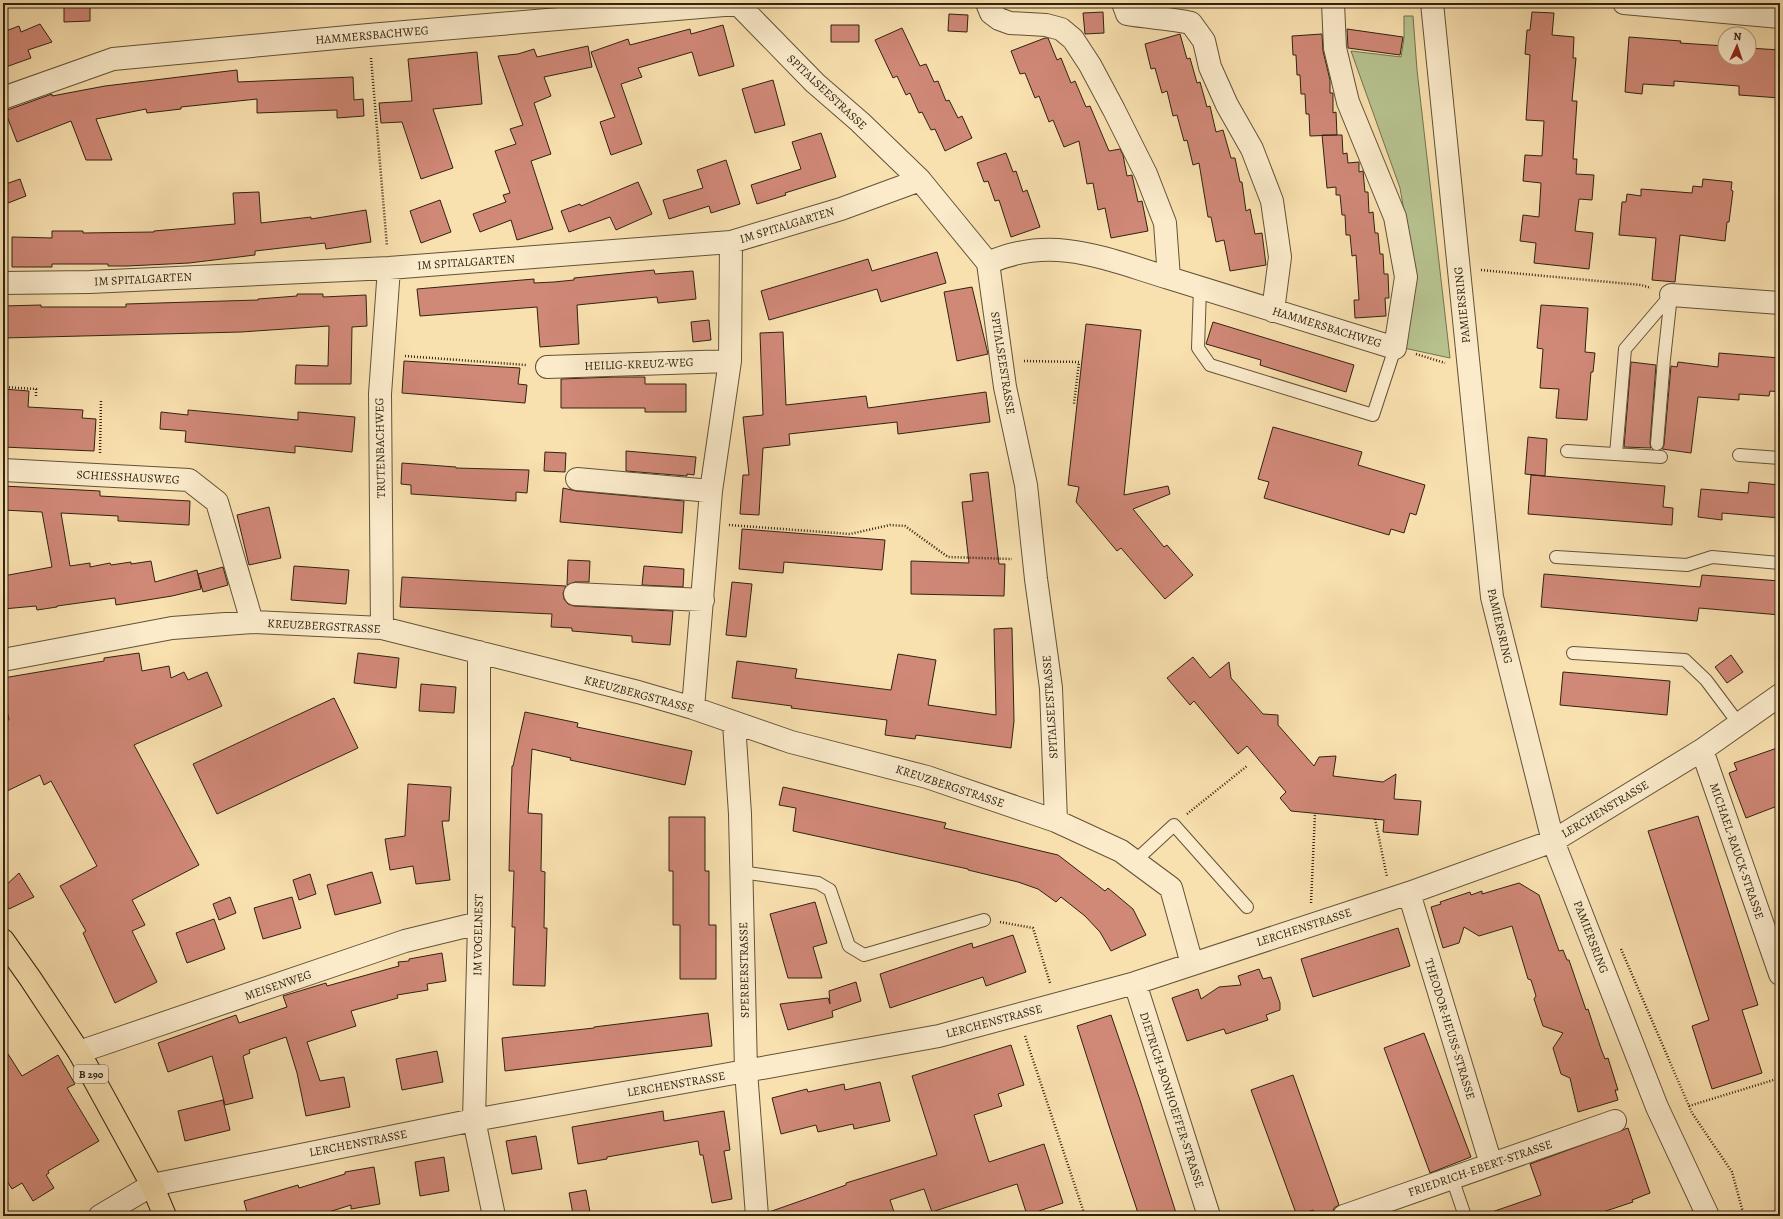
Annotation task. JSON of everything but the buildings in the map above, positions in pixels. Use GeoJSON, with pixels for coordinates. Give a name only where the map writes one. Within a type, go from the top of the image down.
{"type":"FeatureCollection","features":[{"type":"Feature","properties":{"kind":"main road","name":"B 290"},"geometry":{"type":"LineString","coordinates":[[3,940],[79,1052],[152,1185],[165,1216]]}},
{"type":"Feature","properties":{"kind":"street","name":"SPITALSEESTRASSE"},"geometry":{"type":"LineString","coordinates":[[738,3],[815,83],[860,122],[920,180],[988,263],[1004,387],[1026,486],[1051,688],[1056,821]]}},
{"type":"Feature","properties":{"kind":"street","name":"HAMMERSBACHWEG"},"geometry":{"type":"LineString","coordinates":[[3,98],[113,59],[369,35],[748,3]]}},
{"type":"Feature","properties":{"kind":"street"},"geometry":{"type":"LineString","coordinates":[[987,3],[991,13],[999,20],[1010,23],[1046,25],[1061,29],[1073,39],[1090,65],[1146,174],[1165,223],[1169,278]]}},
{"type":"Feature","properties":{"kind":"street"},"geometry":{"type":"LineString","coordinates":[[1122,3],[1127,14],[1150,18],[1175,19],[1191,23],[1204,40],[1210,67],[1227,105],[1252,149],[1272,201],[1280,257],[1273,310]]}},
{"type":"Feature","properties":{"kind":"street","name":"HAMMERSBACHWEG"},"geometry":{"type":"LineString","coordinates":[[988,263],[1006,255],[1040,249],[1085,252],[1395,348],[1406,277],[1404,262],[1395,217],[1348,102],[1335,48],[1333,3]]}},
{"type":"Feature","properties":{"kind":"street","name":"PAMIERSRING"},"geometry":{"type":"LineString","coordinates":[[1432,3],[1492,597],[1553,841],[1657,1107],[1708,1216]]}},
{"type":"Feature","properties":{"kind":"street"},"geometry":{"type":"LineString","coordinates":[[1624,3],[1780,16]]}},
{"type":"Feature","properties":{"kind":"street","name":"IM SPITALGARTEN"},"geometry":{"type":"LineString","coordinates":[[3,283],[90,282],[389,268],[731,242],[841,209],[920,180]]}},
{"type":"Feature","properties":{"kind":"street"},"geometry":{"type":"LineString","coordinates":[[693,708],[711,491],[730,361],[731,242]]}},
{"type":"Feature","properties":{"kind":"street","name":"TRUTENBACHWEG"},"geometry":{"type":"LineString","coordinates":[[382,628],[380,394],[389,268]]}},
{"type":"Feature","properties":{"kind":"street"},"geometry":{"type":"LineString","coordinates":[[1671,294],[1780,304]]}},
{"type":"Feature","properties":{"kind":"street","name":"HEILIG-KREUZ-WEG"},"geometry":{"type":"LineString","coordinates":[[547,367],[730,361]]}},
{"type":"Feature","properties":{"kind":"street","name":"SCHIESSHAUSWEG"},"geometry":{"type":"LineString","coordinates":[[3,470],[189,480],[217,502],[252,622]]}},
{"type":"Feature","properties":{"kind":"street"},"geometry":{"type":"LineString","coordinates":[[577,479],[711,491]]}},
{"type":"Feature","properties":{"kind":"street"},"geometry":{"type":"LineString","coordinates":[[575,594],[703,600]]}},
{"type":"Feature","properties":{"kind":"street","name":"KREUZBERGSTRASSE"},"geometry":{"type":"LineString","coordinates":[[3,660],[172,628],[252,622],[382,628],[479,652],[693,708],[791,742],[928,777],[1056,821],[1121,851],[1171,888],[1192,964]]}},
{"type":"Feature","properties":{"kind":"street","name":"IM VOGELNEST"},"geometry":{"type":"LineString","coordinates":[[479,652],[479,923],[474,1120],[494,1216]]}},
{"type":"Feature","properties":{"kind":"street","name":"LERCHENSTRASSE"},"geometry":{"type":"LineString","coordinates":[[100,1216],[152,1185],[474,1120],[939,1036],[1135,983],[1400,896],[1553,841],[1702,750],[1780,695]]}},
{"type":"Feature","properties":{"kind":"street","name":"SPERBERSTRASSE"},"geometry":{"type":"LineString","coordinates":[[734,723],[740,814],[746,1071],[757,1216]]}},
{"type":"Feature","properties":{"kind":"street","name":"MICHAEL-RAUCK-STRASSE"},"geometry":{"type":"LineString","coordinates":[[1702,750],[1780,974]]}},
{"type":"Feature","properties":{"kind":"street","name":"THEODOR-HEUSS-STRASSE"},"geometry":{"type":"LineString","coordinates":[[1400,896],[1491,1164]]}},
{"type":"Feature","properties":{"kind":"street","name":"MEISENWEG"},"geometry":{"type":"LineString","coordinates":[[79,1052],[405,942],[479,923]]}},
{"type":"Feature","properties":{"kind":"street","name":"DIETRICH-BONHOEFFER-STRASSE"},"geometry":{"type":"LineString","coordinates":[[1135,983],[1209,1216]]}},
{"type":"Feature","properties":{"kind":"street","name":"FRIEDRICH-EBERT-STRASSE"},"geometry":{"type":"LineString","coordinates":[[1344,1216],[1615,1121]]}},
{"type":"Feature","properties":{"kind":"lane"},"geometry":{"type":"LineString","coordinates":[[1200,288],[1198,348],[1210,365],[1365,413],[1373,415],[1395,348]]}},
{"type":"Feature","properties":{"kind":"lane"},"geometry":{"type":"LineString","coordinates":[[1657,444],[1671,294]]}},
{"type":"Feature","properties":{"kind":"lane"},"geometry":{"type":"LineString","coordinates":[[1616,454],[1625,349],[1671,294]]}},
{"type":"Feature","properties":{"kind":"lane"},"geometry":{"type":"LineString","coordinates":[[1567,451],[1661,458]]}},
{"type":"Feature","properties":{"kind":"lane"},"geometry":{"type":"LineString","coordinates":[[1738,455],[1780,458]]}},
{"type":"Feature","properties":{"kind":"lane"},"geometry":{"type":"LineString","coordinates":[[1556,557],[1687,566],[1712,557],[1780,563]]}},
{"type":"Feature","properties":{"kind":"lane"},"geometry":{"type":"LineString","coordinates":[[1574,652],[1685,660],[1706,680],[1739,724]]}},
{"type":"Feature","properties":{"kind":"lane"},"geometry":{"type":"LineString","coordinates":[[1135,861],[1174,825],[1247,907]]}},
{"type":"Feature","properties":{"kind":"lane"},"geometry":{"type":"LineString","coordinates":[[741,872],[818,883],[830,890],[849,946],[864,955],[984,920]]}},
{"type":"Feature","properties":{"kind":"lane"},"geometry":{"type":"LineString","coordinates":[[1452,1178],[1465,1216]]}},
{"type":"Feature","properties":{"kind":"path"},"geometry":{"type":"LineString","coordinates":[[369,35],[389,268]]}},
{"type":"Feature","properties":{"kind":"path"},"geometry":{"type":"LineString","coordinates":[[1474,270],[1641,285],[1671,294]]}},
{"type":"Feature","properties":{"kind":"path"},"geometry":{"type":"LineString","coordinates":[[1395,348],[1469,370]]}},
{"type":"Feature","properties":{"kind":"path"},"geometry":{"type":"LineString","coordinates":[[382,354],[547,367]]}},
{"type":"Feature","properties":{"kind":"path"},"geometry":{"type":"LineString","coordinates":[[1001,361],[1079,362],[1074,404]]}},
{"type":"Feature","properties":{"kind":"path"},"geometry":{"type":"LineString","coordinates":[[3,387],[36,389],[36,397]]}},
{"type":"Feature","properties":{"kind":"path"},"geometry":{"type":"LineString","coordinates":[[99,475],[101,400]]}},
{"type":"Feature","properties":{"kind":"path"},"geometry":{"type":"LineString","coordinates":[[709,523],[850,534],[890,525],[905,526],[948,557],[1034,560]]}},
{"type":"Feature","properties":{"kind":"path"},"geometry":{"type":"LineString","coordinates":[[1174,825],[1247,766]]}},
{"type":"Feature","properties":{"kind":"path"},"geometry":{"type":"LineString","coordinates":[[1310,925],[1315,814]]}},
{"type":"Feature","properties":{"kind":"path"},"geometry":{"type":"LineString","coordinates":[[1375,819],[1400,896]]}},
{"type":"Feature","properties":{"kind":"path"},"geometry":{"type":"LineString","coordinates":[[984,920],[1033,928],[1056,1004]]}},
{"type":"Feature","properties":{"kind":"path"},"geometry":{"type":"LineString","coordinates":[[1620,946],[1692,1113],[1732,1172],[1744,1216]]}},
{"type":"Feature","properties":{"kind":"path"},"geometry":{"type":"LineString","coordinates":[[1018,1015],[1085,1216]]}},
{"type":"Feature","properties":{"kind":"path"},"geometry":{"type":"LineString","coordinates":[[1689,1106],[1780,1078]]}},
{"type":"Feature","properties":{"kind":"green space"},"geometry":{"type":"Polygon","coordinates":[[[1404,16],[1413,16],[1417,70],[1450,358],[1404,348],[1407,228],[1400,188],[1351,51],[1401,57],[1404,38],[1404,16]]]}}]}
